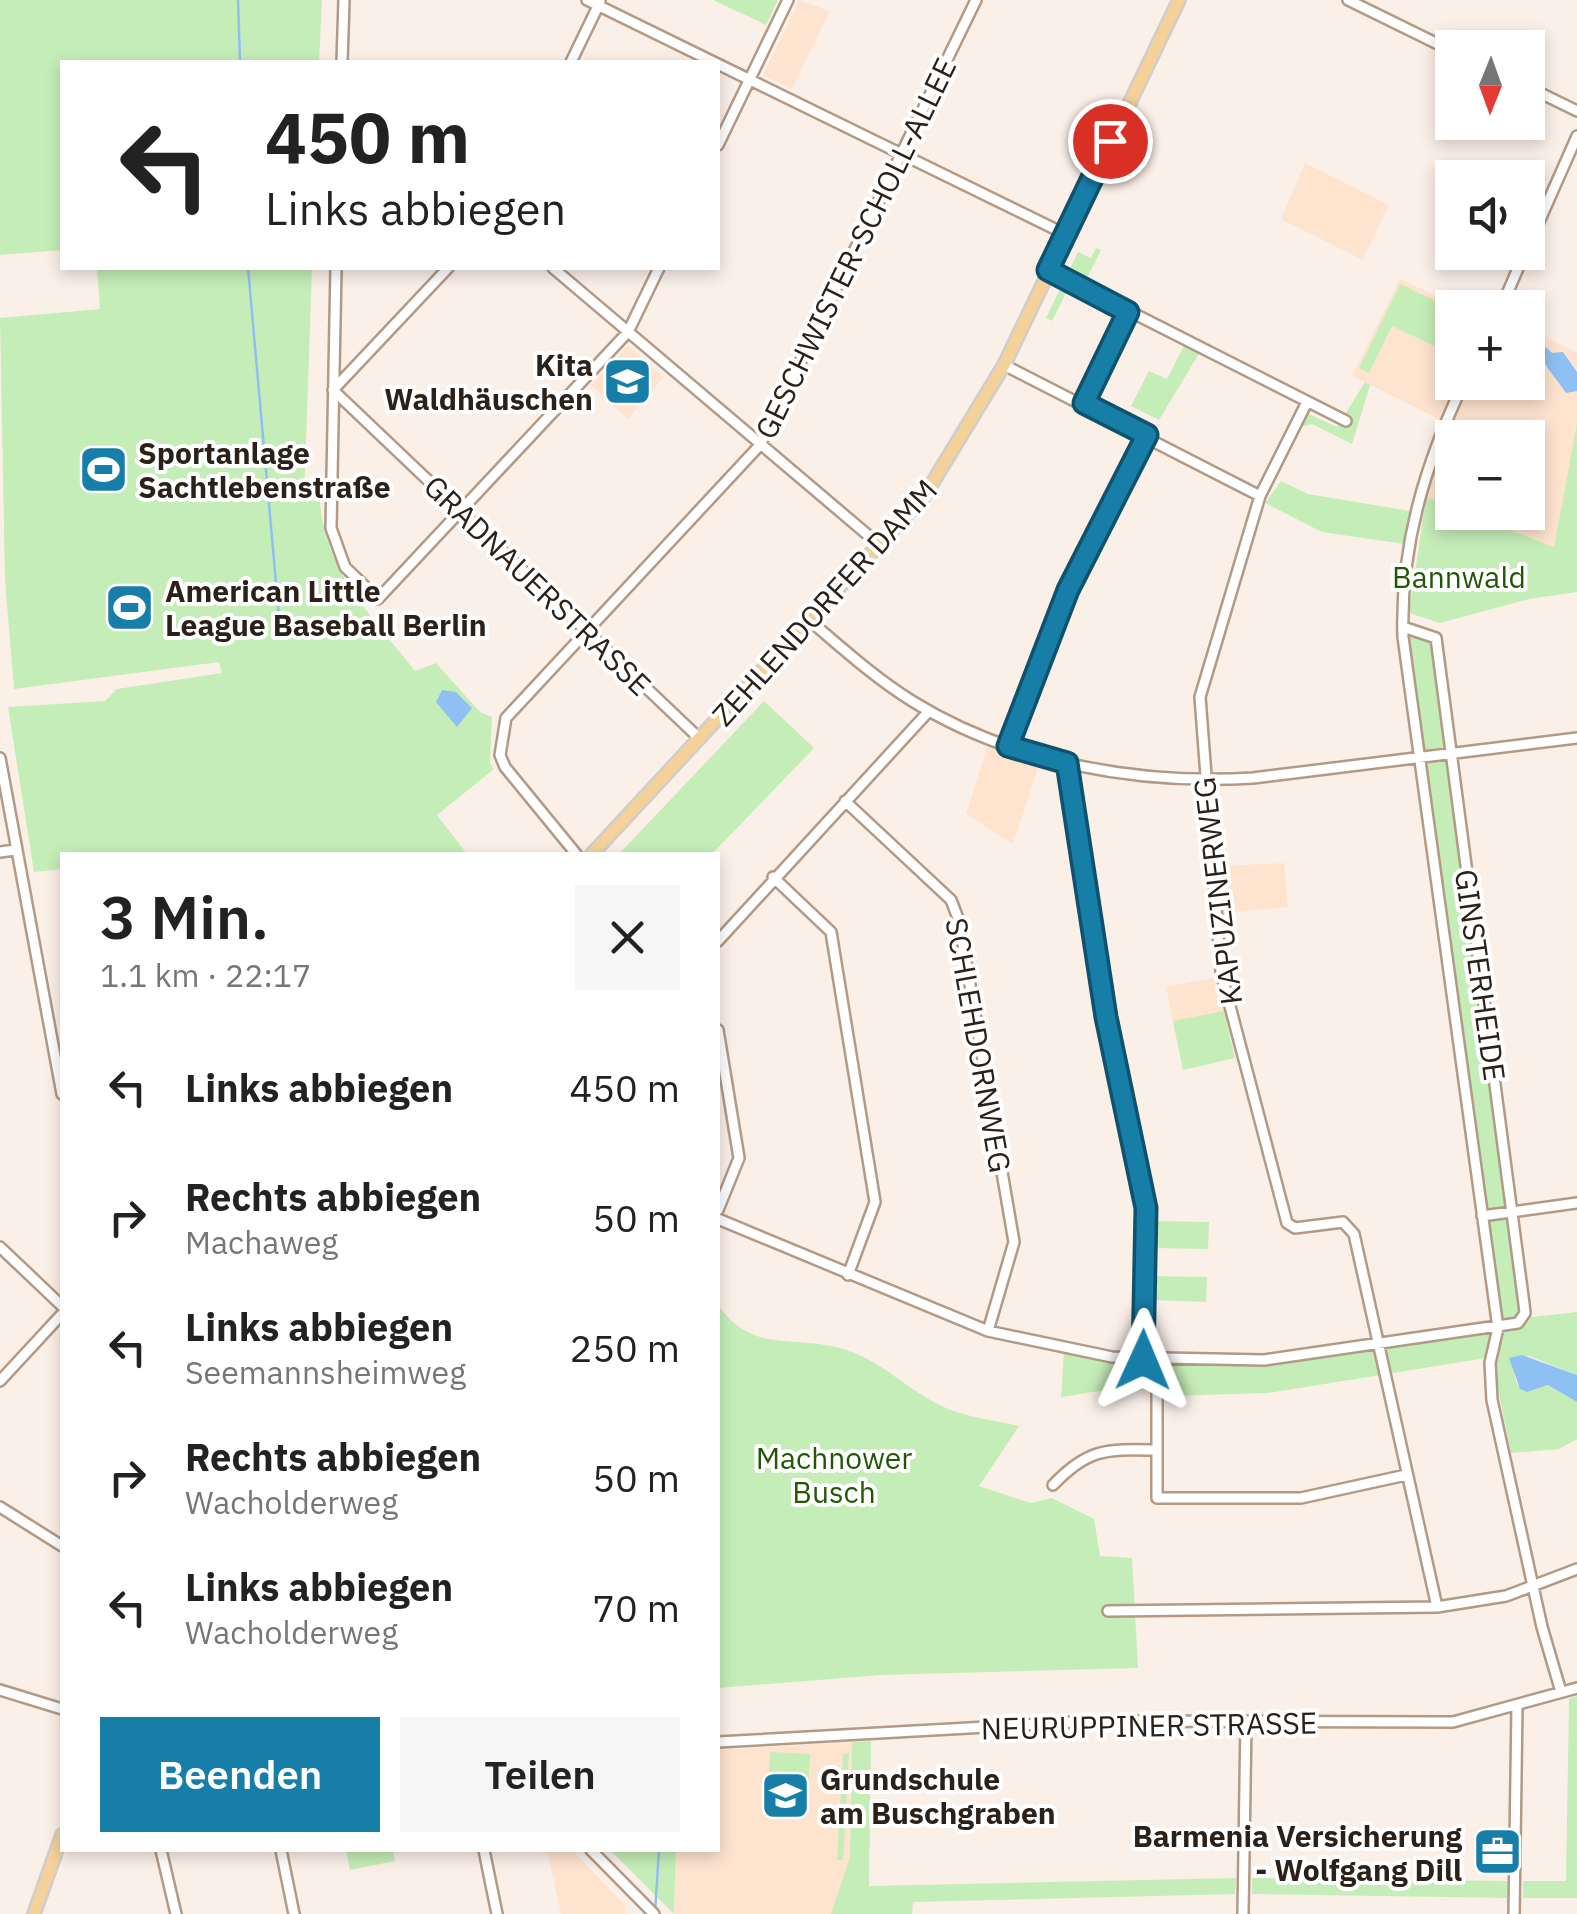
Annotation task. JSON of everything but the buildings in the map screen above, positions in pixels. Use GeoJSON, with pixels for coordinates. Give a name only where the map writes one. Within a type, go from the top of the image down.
{"type":"FeatureCollection","features":[{"type":"Feature","properties":{"kind":"main road","name":"ZEHLENDORFER DAMM"},"geometry":{"type":"LineString","coordinates":[[595,852],[809,620],[882,547],[926,495],[1004,365],[1178,0]]}},
{"type":"Feature","properties":{"kind":"main road"},"geometry":{"type":"LineString","coordinates":[[34,1914],[60,1841]]}},
{"type":"Feature","properties":{"kind":"street"},"geometry":{"type":"LineString","coordinates":[[342,60],[344,0]]}},
{"type":"Feature","properties":{"kind":"street"},"geometry":{"type":"LineString","coordinates":[[588,0],[714,60]]}},
{"type":"Feature","properties":{"kind":"street"},"geometry":{"type":"LineString","coordinates":[[720,141],[788,0]]}},
{"type":"Feature","properties":{"kind":"street","name":"GESCHWISTER-SCHOLL-ALLEE"},"geometry":{"type":"LineString","coordinates":[[575,852],[500,754],[506,718],[760,445],[976,0]]}},
{"type":"Feature","properties":{"kind":"street"},"geometry":{"type":"LineString","coordinates":[[1348,0],[1435,44]]}},
{"type":"Feature","properties":{"kind":"street"},"geometry":{"type":"LineString","coordinates":[[572,60],[600,3]]}},
{"type":"Feature","properties":{"kind":"street"},"geometry":{"type":"LineString","coordinates":[[720,63],[1066,234]]}},
{"type":"Feature","properties":{"kind":"street"},"geometry":{"type":"LineString","coordinates":[[1545,96],[1577,111]]}},
{"type":"Feature","properties":{"kind":"street"},"geometry":{"type":"LineString","coordinates":[[1545,208],[1577,136]]}},
{"type":"Feature","properties":{"kind":"street"},"geometry":{"type":"LineString","coordinates":[[336,270],[331,528],[346,567],[378,599],[628,332],[658,270]]}},
{"type":"Feature","properties":{"kind":"street"},"geometry":{"type":"LineString","coordinates":[[333,390],[446,270]]}},
{"type":"Feature","properties":{"kind":"street"},"geometry":{"type":"LineString","coordinates":[[555,270],[882,547]]}},
{"type":"Feature","properties":{"kind":"street"},"geometry":{"type":"LineString","coordinates":[[1048,270],[1346,422]]}},
{"type":"Feature","properties":{"kind":"street"},"geometry":{"type":"LineString","coordinates":[[1084,403],[1128,312]]}},
{"type":"Feature","properties":{"kind":"street"},"geometry":{"type":"LineString","coordinates":[[1004,365],[1260,496]]}},
{"type":"Feature","properties":{"kind":"street","name":"GRADNAUERSTRASSE"},"geometry":{"type":"LineString","coordinates":[[333,390],[700,740]]}},
{"type":"Feature","properties":{"kind":"street","name":"GINSTERHEIDE"},"geometry":{"type":"LineString","coordinates":[[1456,400],[1426,473],[1410,540],[1403,626],[1498,1328],[1490,1363],[1492,1400],[1533,1586],[1562,1692]]}},
{"type":"Feature","properties":{"kind":"street","name":"KAPUZINERWEG"},"geometry":{"type":"LineString","coordinates":[[1307,402],[1260,496],[1202,680],[1204,779],[1221,972],[1287,1223],[1295,1228],[1349,1224],[1380,1346]]}},
{"type":"Feature","properties":{"kind":"street"},"geometry":{"type":"LineString","coordinates":[[1008,746],[1068,590],[1147,435]]}},
{"type":"Feature","properties":{"kind":"street"},"geometry":{"type":"LineString","coordinates":[[809,620],[891,687],[929,711],[1008,746],[1067,763],[1204,779],[1577,738]]}},
{"type":"Feature","properties":{"kind":"street","name":"GINSTERHEIDE"},"geometry":{"type":"LineString","coordinates":[[1403,626],[1436,638],[1452,754],[1525,1313],[1518,1324],[1498,1328]]}},
{"type":"Feature","properties":{"kind":"street"},"geometry":{"type":"LineString","coordinates":[[720,940],[773,877],[929,711]]}},
{"type":"Feature","properties":{"kind":"street"},"geometry":{"type":"LineString","coordinates":[[0,758],[60,1064]]}},
{"type":"Feature","properties":{"kind":"street"},"geometry":{"type":"LineString","coordinates":[[1067,763],[1104,1010],[1146,1208],[1143,1360]]}},
{"type":"Feature","properties":{"kind":"street","name":"SCHLEHDORNWEG"},"geometry":{"type":"LineString","coordinates":[[846,801],[950,900],[959,920],[1014,1242],[988,1331]]}},
{"type":"Feature","properties":{"kind":"street"},"geometry":{"type":"LineString","coordinates":[[0,852],[16,850]]}},
{"type":"Feature","properties":{"kind":"street"},"geometry":{"type":"LineString","coordinates":[[773,877],[831,932],[874,1202],[848,1274]]}},
{"type":"Feature","properties":{"kind":"street"},"geometry":{"type":"LineString","coordinates":[[720,1042],[739,1158],[720,1205]]}},
{"type":"Feature","properties":{"kind":"street"},"geometry":{"type":"LineString","coordinates":[[1482,1216],[1577,1203]]}},
{"type":"Feature","properties":{"kind":"street"},"geometry":{"type":"LineString","coordinates":[[720,1220],[988,1331],[1064,1350],[1157,1361],[1264,1360],[1498,1328]]}},
{"type":"Feature","properties":{"kind":"street"},"geometry":{"type":"LineString","coordinates":[[0,1247],[60,1304]]}},
{"type":"Feature","properties":{"kind":"street"},"geometry":{"type":"LineString","coordinates":[[0,1381],[60,1316]]}},
{"type":"Feature","properties":{"kind":"street"},"geometry":{"type":"LineString","coordinates":[[1380,1346],[1437,1607]]}},
{"type":"Feature","properties":{"kind":"street"},"geometry":{"type":"LineString","coordinates":[[1157,1361],[1156,1498],[1301,1498],[1406,1476]]}},
{"type":"Feature","properties":{"kind":"street"},"geometry":{"type":"LineString","coordinates":[[1053,1485],[1074,1462],[1094,1453],[1155,1450]]}},
{"type":"Feature","properties":{"kind":"street"},"geometry":{"type":"LineString","coordinates":[[0,1507],[60,1545]]}},
{"type":"Feature","properties":{"kind":"street"},"geometry":{"type":"LineString","coordinates":[[1108,1611],[1437,1607],[1474,1603],[1577,1569]]}},
{"type":"Feature","properties":{"kind":"street","name":"NEURUPPINER STRASSE"},"geometry":{"type":"LineString","coordinates":[[720,1742],[1093,1721],[1425,1723],[1516,1706],[1577,1688]]}},
{"type":"Feature","properties":{"kind":"street"},"geometry":{"type":"LineString","coordinates":[[0,1690],[60,1708]]}},
{"type":"Feature","properties":{"kind":"street"},"geometry":{"type":"LineString","coordinates":[[1514,1914],[1516,1706]]}},
{"type":"Feature","properties":{"kind":"street"},"geometry":{"type":"LineString","coordinates":[[1243,1914],[1246,1721]]}},
{"type":"Feature","properties":{"kind":"street"},"geometry":{"type":"LineString","coordinates":[[161,1852],[176,1914]]}},
{"type":"Feature","properties":{"kind":"street"},"geometry":{"type":"LineString","coordinates":[[282,1852],[294,1914]]}},
{"type":"Feature","properties":{"kind":"street"},"geometry":{"type":"LineString","coordinates":[[484,1852],[498,1914]]}},
{"type":"Feature","properties":{"kind":"street"},"geometry":{"type":"LineString","coordinates":[[593,1852],[654,1914]]}},
{"type":"Feature","properties":{"kind":"shaded area"},"geometry":{"type":"Polygon","coordinates":[[[799,0],[830,11],[792,89],[763,75],[799,0]]]}},
{"type":"Feature","properties":{"kind":"shaded area"},"geometry":{"type":"Polygon","coordinates":[[[1305,163],[1389,205],[1363,260],[1281,219],[1305,163]]]}},
{"type":"Feature","properties":{"kind":"shaded area"},"geometry":{"type":"Polygon","coordinates":[[[1400,279],[1435,296],[1435,400],[1545,400],[1545,338],[1577,352],[1577,423],[1554,548],[1508,530],[1545,530],[1545,420],[1439,420],[1352,376],[1400,279]]]}},
{"type":"Feature","properties":{"kind":"shaded area","name":"Kita Waldhäuschen"},"geometry":{"type":"Polygon","coordinates":[[[628,346],[664,377],[628,419],[591,385],[628,346]]]}},
{"type":"Feature","properties":{"kind":"shaded area"},"geometry":{"type":"Polygon","coordinates":[[[1435,431],[1435,501],[1414,493],[1435,431]]]}},
{"type":"Feature","properties":{"kind":"shaded area"},"geometry":{"type":"Polygon","coordinates":[[[987,747],[1039,765],[1013,844],[966,814],[987,747]]]}},
{"type":"Feature","properties":{"kind":"shaded area"},"geometry":{"type":"Polygon","coordinates":[[[1284,863],[1288,907],[1222,913],[1218,866],[1284,863]]]}},
{"type":"Feature","properties":{"kind":"shaded area"},"geometry":{"type":"Polygon","coordinates":[[[1217,977],[1228,1032],[1177,1042],[1166,987],[1217,977]]]}},
{"type":"Feature","properties":{"kind":"shaded area","name":"Grundschule am Buschgraben"},"geometry":{"type":"Polygon","coordinates":[[[852,1742],[850,1856],[831,1914],[674,1914],[676,1852],[720,1852],[720,1750],[852,1742]]]}},
{"type":"Feature","properties":{"kind":"shaded area"},"geometry":{"type":"Polygon","coordinates":[[[547,1852],[574,1852],[625,1905],[625,1914],[561,1914],[547,1852]]]}},
{"type":"Feature","properties":{"kind":"green space"},"geometry":{"type":"Polygon","coordinates":[[[0,0],[322,0],[319,60],[60,60],[60,250],[0,255],[0,0]]]}},
{"type":"Feature","properties":{"kind":"green space"},"geometry":{"type":"Polygon","coordinates":[[[713,0],[778,0],[766,25],[713,0]]]}},
{"type":"Feature","properties":{"kind":"green space"},"geometry":{"type":"Polygon","coordinates":[[[1096,248],[1101,250],[1084,284],[1073,279],[1052,321],[1046,318],[1078,252],[1091,258],[1096,248]]]}},
{"type":"Feature","properties":{"kind":"green space"},"geometry":{"type":"Polygon","coordinates":[[[97,270],[312,270],[304,500],[320,501],[324,527],[341,572],[415,671],[436,663],[480,712],[492,717],[490,763],[494,769],[437,815],[466,852],[60,852],[60,869],[34,872],[8,707],[105,701],[117,689],[222,673],[219,662],[14,689],[5,581],[0,318],[100,309],[97,270]]]}},
{"type":"Feature","properties":{"kind":"green space"},"geometry":{"type":"Polygon","coordinates":[[[1400,284],[1435,301],[1435,346],[1392,326],[1369,373],[1359,368],[1400,284]]]}},
{"type":"Feature","properties":{"kind":"green space"},"geometry":{"type":"Polygon","coordinates":[[[1185,344],[1200,352],[1159,420],[1131,406],[1149,371],[1167,379],[1185,344]]]}},
{"type":"Feature","properties":{"kind":"green space"},"geometry":{"type":"Polygon","coordinates":[[[1365,382],[1370,385],[1352,444],[1312,424],[1300,427],[1307,413],[1337,427],[1365,382]]]}},
{"type":"Feature","properties":{"kind":"green space","name":"Bannwald"},"geometry":{"type":"Polygon","coordinates":[[[1577,423],[1577,592],[1529,599],[1440,623],[1409,613],[1426,497],[1435,501],[1435,530],[1510,530],[1554,547],[1577,423]]]}},
{"type":"Feature","properties":{"kind":"green space","name":"Bannwald"},"geometry":{"type":"Polygon","coordinates":[[[1281,481],[1308,494],[1410,511],[1404,544],[1322,532],[1265,503],[1281,481]]]}},
{"type":"Feature","properties":{"kind":"green space"},"geometry":{"type":"Polygon","coordinates":[[[1403,627],[1432,634],[1524,1318],[1577,1312],[1577,1375],[1529,1356],[1510,1358],[1517,1384],[1527,1392],[1548,1385],[1577,1402],[1577,1439],[1559,1449],[1511,1453],[1497,1384],[1497,1361],[1486,1358],[1268,1393],[1169,1396],[1130,1388],[1061,1397],[1064,1350],[1264,1360],[1498,1327],[1403,627]]]}},
{"type":"Feature","properties":{"kind":"green space"},"geometry":{"type":"Polygon","coordinates":[[[764,701],[814,748],[714,852],[621,852],[764,701]]]}},
{"type":"Feature","properties":{"kind":"green space"},"geometry":{"type":"Polygon","coordinates":[[[1224,1011],[1235,1058],[1183,1070],[1173,1021],[1224,1011]]]}},
{"type":"Feature","properties":{"kind":"green space"},"geometry":{"type":"Polygon","coordinates":[[[1153,1221],[1209,1222],[1208,1249],[1153,1248],[1153,1221]]]}},
{"type":"Feature","properties":{"kind":"green space"},"geometry":{"type":"Polygon","coordinates":[[[1152,1276],[1207,1277],[1206,1302],[1151,1300],[1152,1276]]]}},
{"type":"Feature","properties":{"kind":"green space","name":"Machnower Busch"},"geometry":{"type":"Polygon","coordinates":[[[720,1307],[731,1320],[757,1336],[852,1352],[951,1410],[1019,1426],[979,1486],[1030,1503],[1052,1498],[1094,1519],[1100,1556],[1132,1558],[1138,1668],[881,1675],[720,1688],[720,1307]]]}},
{"type":"Feature","properties":{"kind":"green space"},"geometry":{"type":"Polygon","coordinates":[[[1577,1696],[1577,1898],[1523,1898],[1523,1881],[1566,1881],[1569,1699],[1577,1696]]]}},
{"type":"Feature","properties":{"kind":"green space"},"geometry":{"type":"Polygon","coordinates":[[[871,1741],[869,1886],[1236,1878],[1235,1894],[913,1902],[912,1914],[831,1914],[850,1856],[852,1742],[871,1741]]]}},
{"type":"Feature","properties":{"kind":"green space"},"geometry":{"type":"Polygon","coordinates":[[[770,1752],[810,1754],[807,1813],[767,1811],[770,1752]]]}},
{"type":"Feature","properties":{"kind":"green space"},"geometry":{"type":"Polygon","coordinates":[[[843,1754],[849,1754],[843,1860],[837,1860],[843,1754]]]}},
{"type":"Feature","properties":{"kind":"green space"},"geometry":{"type":"Polygon","coordinates":[[[346,1852],[393,1852],[395,1861],[350,1870],[346,1852]]]}},
{"type":"Feature","properties":{"kind":"green space"},"geometry":{"type":"Polygon","coordinates":[[[612,1852],[676,1852],[674,1914],[612,1852]]]}},
{"type":"Feature","properties":{"kind":"green space"},"geometry":{"type":"Polygon","coordinates":[[[1252,1878],[1507,1881],[1507,1898],[1252,1894],[1252,1878]]]}},
{"type":"Feature","properties":{"kind":"water"},"geometry":{"type":"Polygon","coordinates":[[[1545,347],[1552,353],[1563,352],[1577,372],[1577,391],[1566,393],[1548,368],[1545,347]]]}},
{"type":"Feature","properties":{"kind":"water"},"geometry":{"type":"Polygon","coordinates":[[[442,690],[456,692],[472,708],[457,727],[436,702],[442,690]]]}},
{"type":"Feature","properties":{"kind":"water"},"geometry":{"type":"Polygon","coordinates":[[[1522,1355],[1577,1375],[1577,1402],[1548,1385],[1527,1392],[1520,1389],[1509,1358],[1522,1355]]]}},
{"type":"Feature","properties":{"kind":"waterway"},"geometry":{"type":"LineString","coordinates":[[238,0],[240,60]]}},
{"type":"Feature","properties":{"kind":"waterway"},"geometry":{"type":"LineString","coordinates":[[248,270],[280,628]]}},
{"type":"Feature","properties":{"kind":"waterway"},"geometry":{"type":"LineString","coordinates":[[655,1913],[659,1852]]}},
{"type":"Feature","properties":{"kind":"place","name":"Kita Waldhäuschen"},"geometry":{"type":"Point","coordinates":[628,381]}},
{"type":"Feature","properties":{"kind":"place","name":"Sportanlage Sachtlebenstraße"},"geometry":{"type":"Point","coordinates":[103,469]}},
{"type":"Feature","properties":{"kind":"place","name":"American Little League Baseball Berlin"},"geometry":{"type":"Point","coordinates":[130,607]}},
{"type":"Feature","properties":{"kind":"place","name":"Grundschule am Buschgraben"},"geometry":{"type":"Point","coordinates":[785,1795]}},
{"type":"Feature","properties":{"kind":"place","name":"Barmenia Versicherung - Wolfgang Dill"},"geometry":{"type":"Point","coordinates":[1497,1852]}},
{"type":"Feature","properties":{"kind":"route"},"geometry":{"type":"LineString","coordinates":[[1110,141],[1048,270],[1128,312],[1084,403],[1147,435],[1068,590],[1008,746],[1067,763],[1066,778],[1106,1017],[1146,1208],[1143,1360]]}}]}
